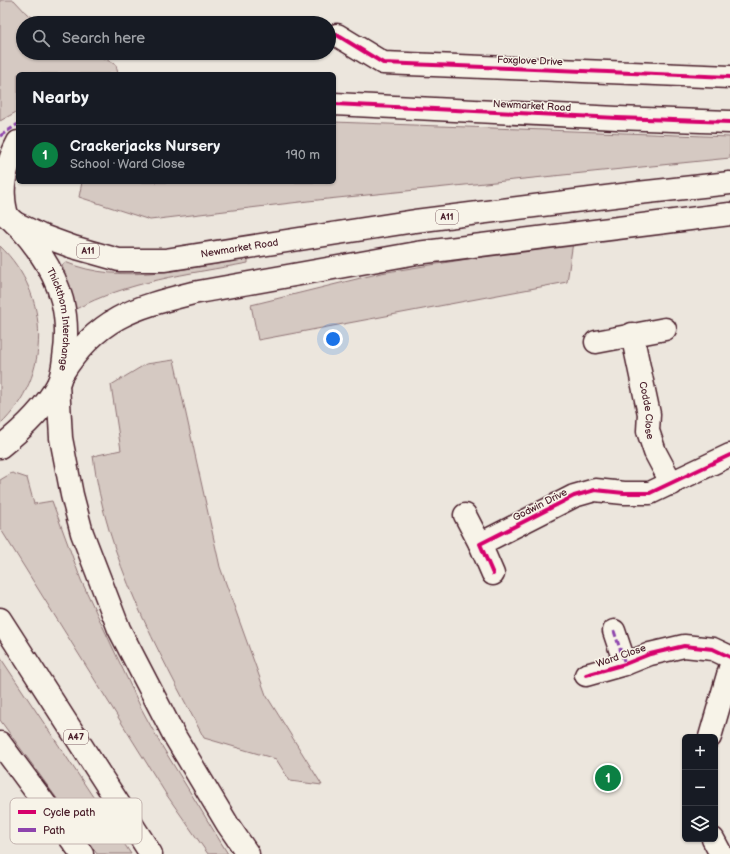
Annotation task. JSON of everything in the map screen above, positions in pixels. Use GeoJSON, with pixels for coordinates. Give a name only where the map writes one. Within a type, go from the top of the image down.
{"type":"FeatureCollection","features":[{"type":"Feature","properties":{"kind":"main road","name":"Foxglove Drive"},"geometry":{"type":"LineString","coordinates":[[337,35],[383,63],[730,77]]}},
{"type":"Feature","properties":{"kind":"main road","name":"Newmarket Road"},"geometry":{"type":"LineString","coordinates":[[336,104],[730,122]]}},
{"type":"Feature","properties":{"kind":"main road"},"geometry":{"type":"LineString","coordinates":[[0,150],[16,138]]}},
{"type":"Feature","properties":{"kind":"main road"},"geometry":{"type":"LineString","coordinates":[[7,217],[3,196],[6,175],[13,150],[16,145]]}},
{"type":"Feature","properties":{"kind":"main road","name":"Newmarket Road"},"geometry":{"type":"LineString","coordinates":[[7,217],[40,235],[73,247],[119,260],[165,260],[416,221],[730,183]]}},
{"type":"Feature","properties":{"kind":"main road"},"geometry":{"type":"LineString","coordinates":[[248,854],[228,825],[174,734],[119,629],[82,533],[72,495],[61,438],[60,379],[84,343],[100,328],[134,310],[187,295],[417,253],[730,214]]}},
{"type":"Feature","properties":{"kind":"main road","name":"Thickthorn Interchange"},"geometry":{"type":"LineString","coordinates":[[0,447],[23,428],[41,408],[60,379],[66,343],[62,299],[51,274],[38,250],[7,217]]}},
{"type":"Feature","properties":{"kind":"main road"},"geometry":{"type":"LineString","coordinates":[[596,342],[665,329]]}},
{"type":"Feature","properties":{"kind":"main road","name":"Codde Close"},"geometry":{"type":"LineString","coordinates":[[632,334],[649,414],[648,431],[655,452],[672,484]]}},
{"type":"Feature","properties":{"kind":"main road","name":"Godwin Drive"},"geometry":{"type":"LineString","coordinates":[[480,544],[574,496],[595,490],[624,493],[650,493],[672,484],[730,455]]}},
{"type":"Feature","properties":{"kind":"main road"},"geometry":{"type":"LineString","coordinates":[[465,516],[480,544],[493,574]]}},
{"type":"Feature","properties":{"kind":"main road","name":"A47"},"geometry":{"type":"LineString","coordinates":[[0,619],[115,798]]}},
{"type":"Feature","properties":{"kind":"main road","name":"Ward Close"},"geometry":{"type":"LineString","coordinates":[[614,631],[625,664]]}},
{"type":"Feature","properties":{"kind":"main road","name":"Ward Close"},"geometry":{"type":"LineString","coordinates":[[586,675],[625,664],[650,654],[684,646],[713,650],[730,656]]}},
{"type":"Feature","properties":{"kind":"main road"},"geometry":{"type":"LineString","coordinates":[[711,734],[730,668]]}},
{"type":"Feature","properties":{"kind":"main road"},"geometry":{"type":"LineString","coordinates":[[0,744],[40,798]]}},
{"type":"Feature","properties":{"kind":"main road","name":"A47"},"geometry":{"type":"LineString","coordinates":[[142,840],[151,854]]}},
{"type":"Feature","properties":{"kind":"main road"},"geometry":{"type":"LineString","coordinates":[[715,842],[721,854]]}},
{"type":"Feature","properties":{"kind":"main road"},"geometry":{"type":"LineString","coordinates":[[75,844],[82,854]]}},
{"type":"Feature","properties":{"kind":"shaded area"},"geometry":{"type":"Polygon","coordinates":[[[0,0],[14,0],[31,16],[16,16],[16,60],[107,60],[116,65],[118,72],[16,72],[16,112],[0,121],[0,0]]]}},
{"type":"Feature","properties":{"kind":"shaded area"},"geometry":{"type":"Polygon","coordinates":[[[336,122],[730,137],[730,158],[308,201],[150,220],[79,197],[82,184],[336,184],[336,122]]]}},
{"type":"Feature","properties":{"kind":"shaded area"},"geometry":{"type":"Polygon","coordinates":[[[573,242],[567,282],[258,340],[251,305],[381,273],[573,242]]]}},
{"type":"Feature","properties":{"kind":"shaded area"},"geometry":{"type":"Polygon","coordinates":[[[0,246],[17,266],[29,288],[36,311],[39,336],[36,360],[29,383],[17,405],[0,425],[0,246]]]}},
{"type":"Feature","properties":{"kind":"shaded area"},"geometry":{"type":"Polygon","coordinates":[[[248,259],[248,263],[181,275],[137,285],[95,300],[74,310],[69,286],[62,266],[65,262],[87,269],[109,273],[133,274],[180,270],[248,259]]]}},
{"type":"Feature","properties":{"kind":"shaded area"},"geometry":{"type":"Polygon","coordinates":[[[174,360],[220,567],[266,695],[322,785],[290,781],[276,759],[204,738],[152,637],[121,567],[109,531],[93,456],[121,450],[111,385],[146,364],[174,360]]]}},
{"type":"Feature","properties":{"kind":"shaded area"},"geometry":{"type":"Polygon","coordinates":[[[12,473],[27,478],[34,504],[52,501],[81,580],[141,708],[160,743],[228,854],[208,854],[166,794],[0,528],[0,480],[12,473]]]}},
{"type":"Feature","properties":{"kind":"shaded area"},"geometry":{"type":"Polygon","coordinates":[[[0,657],[94,798],[56,798],[0,720],[0,657]]]}},
{"type":"Feature","properties":{"kind":"shaded area"},"geometry":{"type":"Polygon","coordinates":[[[90,844],[124,844],[131,854],[97,854],[90,844]]]}},
{"type":"Feature","properties":{"kind":"marked path"},"geometry":{"type":"LineString","coordinates":[[0,136],[16,125]]}},
{"type":"Feature","properties":{"kind":"marked path"},"geometry":{"type":"LineString","coordinates":[[614,631],[625,664]]}},
{"type":"Feature","properties":{"kind":"cycle path"},"geometry":{"type":"LineString","coordinates":[[337,35],[383,63],[730,77]]}},
{"type":"Feature","properties":{"kind":"cycle path"},"geometry":{"type":"LineString","coordinates":[[336,104],[730,122]]}},
{"type":"Feature","properties":{"kind":"cycle path"},"geometry":{"type":"LineString","coordinates":[[493,574],[480,544],[574,496],[595,490],[624,493],[650,493],[730,455]]}},
{"type":"Feature","properties":{"kind":"cycle path"},"geometry":{"type":"LineString","coordinates":[[586,675],[625,664],[650,654],[684,646],[713,649],[730,657]]}},
{"type":"Feature","properties":{"kind":"place","name":"Crackerjacks Nursery"},"geometry":{"type":"Point","coordinates":[608,778]}}]}
